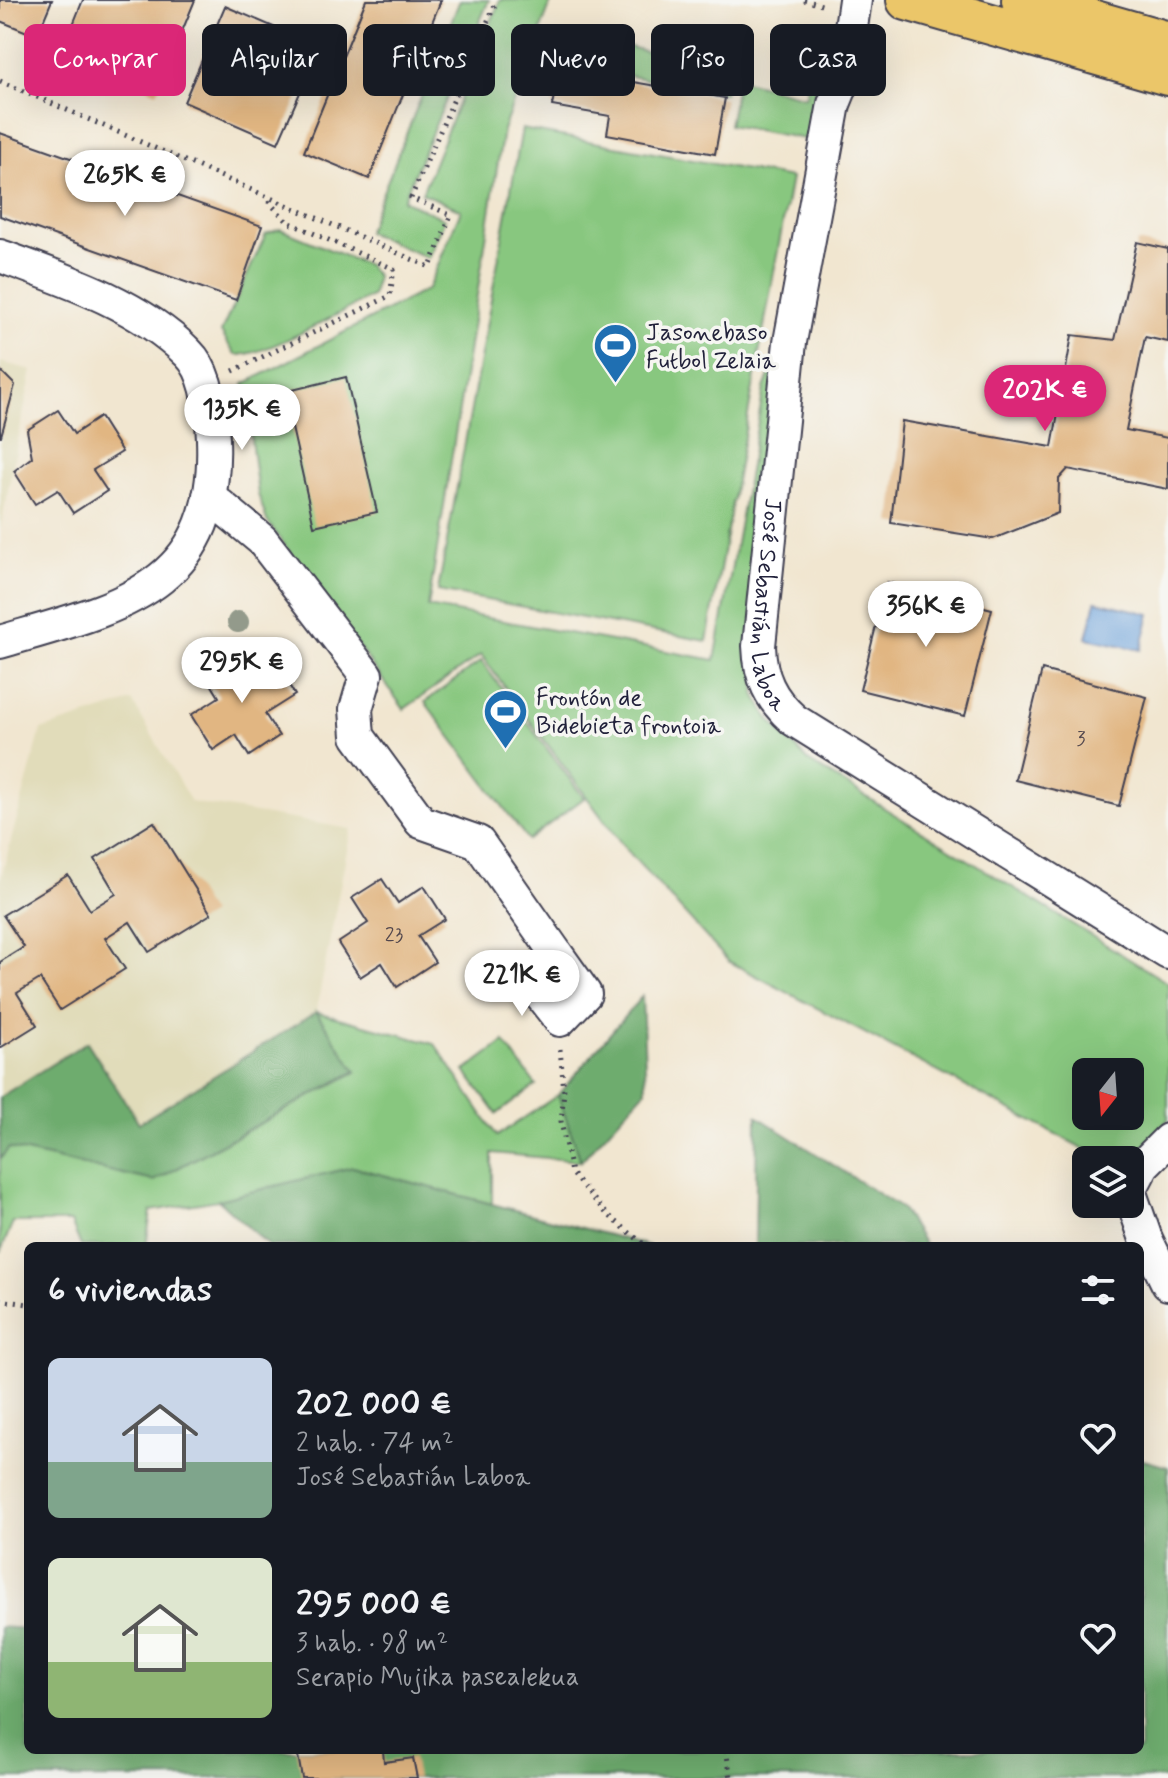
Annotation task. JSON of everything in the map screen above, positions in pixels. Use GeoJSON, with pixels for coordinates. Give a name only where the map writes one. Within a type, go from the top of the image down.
{"type":"FeatureCollection","features":[{"type":"Feature","properties":{"kind":"main road"},"geometry":{"type":"LineString","coordinates":[[907,0],[1168,75]]}},
{"type":"Feature","properties":{"kind":"main road"},"geometry":{"type":"LineString","coordinates":[[1022,0],[1168,42]]}},
{"type":"Feature","properties":{"kind":"street","name":"José Sebastián Laboa"},"geometry":{"type":"LineString","coordinates":[[855,0],[843,82],[834,104],[790,342],[759,646],[764,680],[771,695],[794,720],[1168,953]]}},
{"type":"Feature","properties":{"kind":"street"},"geometry":{"type":"LineString","coordinates":[[0,256],[92,292],[158,325],[192,356],[204,384],[212,425],[209,496],[197,539],[171,571],[128,600],[0,642]]}},
{"type":"Feature","properties":{"kind":"street"},"geometry":{"type":"LineString","coordinates":[[209,496],[262,540],[366,675],[356,709],[358,736],[421,822],[478,842],[558,956],[528,979],[560,1020]]}},
{"type":"Feature","properties":{"kind":"street"},"geometry":{"type":"LineString","coordinates":[[1144,1164],[1168,1140]]}},
{"type":"Feature","properties":{"kind":"street"},"geometry":{"type":"LineString","coordinates":[[1139,1218],[1168,1284]]}},
{"type":"Feature","properties":{"kind":"path"},"geometry":{"type":"LineString","coordinates":[[0,81],[430,267],[451,215],[411,198],[497,0]]}},
{"type":"Feature","properties":{"kind":"path"},"geometry":{"type":"LineString","coordinates":[[204,384],[390,296],[394,269],[288,222],[262,195]]}},
{"type":"Feature","properties":{"kind":"path"},"geometry":{"type":"LineString","coordinates":[[560,1020],[564,1091],[561,1121],[571,1173],[607,1214],[641,1242]]}},
{"type":"Feature","properties":{"kind":"path"},"geometry":{"type":"LineString","coordinates":[[0,1300],[24,1303]]}},
{"type":"Feature","properties":{"kind":"path"},"geometry":{"type":"LineString","coordinates":[[727,1754],[731,1778]]}},
{"type":"Feature","properties":{"kind":"shaded area"},"geometry":{"type":"Polygon","coordinates":[[[0,362],[32,370],[0,530],[0,362]]]}},
{"type":"Feature","properties":{"kind":"shaded area"},"geometry":{"type":"Polygon","coordinates":[[[132,701],[191,802],[351,829],[316,1012],[139,1124],[87,1043],[0,1097],[0,881],[41,730],[132,701]]]}},
{"type":"Feature","properties":{"kind":"green space"},"geometry":{"type":"Polygon","coordinates":[[[460,0],[489,0],[479,24],[450,24],[460,0]]]}},
{"type":"Feature","properties":{"kind":"green space"},"geometry":{"type":"Polygon","coordinates":[[[500,0],[552,0],[543,24],[511,24],[511,96],[516,96],[503,130],[428,607],[715,660],[764,388],[775,361],[755,694],[769,719],[808,761],[1168,983],[1168,1119],[1151,1145],[1144,1150],[1144,1146],[1078,1146],[728,961],[624,847],[481,655],[404,709],[267,521],[258,494],[244,384],[428,289],[461,210],[422,193],[461,96],[495,96],[495,24],[490,24],[500,0]]]}},
{"type":"Feature","properties":{"kind":"green space"},"geometry":{"type":"Polygon","coordinates":[[[635,48],[651,53],[651,80],[635,77],[635,48]]]}},
{"type":"Feature","properties":{"kind":"green space"},"geometry":{"type":"Polygon","coordinates":[[[754,83],[770,88],[770,96],[823,98],[816,141],[729,125],[735,96],[754,96],[754,83]]]}},
{"type":"Feature","properties":{"kind":"green space"},"geometry":{"type":"Polygon","coordinates":[[[422,96],[448,96],[403,200],[445,219],[428,258],[367,232],[422,96]]]}},
{"type":"Feature","properties":{"kind":"green space","name":"Jasonebaso Futbol Zelaia"},"geometry":{"type":"Polygon","coordinates":[[[522,129],[791,178],[707,641],[438,591],[522,129]]]}},
{"type":"Feature","properties":{"kind":"green space"},"geometry":{"type":"Polygon","coordinates":[[[280,229],[367,265],[377,276],[372,296],[283,341],[248,354],[235,355],[221,332],[266,234],[280,229]]]}},
{"type":"Feature","properties":{"kind":"green space","name":"Frontón de Bidebieta frontoia"},"geometry":{"type":"Polygon","coordinates":[[[481,661],[584,798],[528,840],[425,702],[481,661]]]}},
{"type":"Feature","properties":{"kind":"green space"},"geometry":{"type":"Polygon","coordinates":[[[642,996],[646,1090],[581,1161],[558,1095],[642,996]]]}},
{"type":"Feature","properties":{"kind":"green space"},"geometry":{"type":"Polygon","coordinates":[[[316,1012],[435,1044],[497,1136],[558,1095],[581,1161],[492,1153],[492,1204],[353,1167],[218,1200],[151,1211],[147,1242],[79,1242],[71,1222],[13,1222],[0,1253],[0,1159],[8,1148],[154,1181],[356,1072],[316,1012]]]}},
{"type":"Feature","properties":{"kind":"green space"},"geometry":{"type":"Polygon","coordinates":[[[316,1012],[356,1071],[154,1181],[9,1148],[0,1159],[0,1097],[87,1042],[139,1123],[316,1012]]]}},
{"type":"Feature","properties":{"kind":"green space"},"geometry":{"type":"Polygon","coordinates":[[[504,1042],[536,1085],[497,1114],[465,1071],[504,1042]]]}},
{"type":"Feature","properties":{"kind":"green space"},"geometry":{"type":"Polygon","coordinates":[[[757,1116],[902,1209],[923,1242],[755,1242],[757,1116]]]}},
{"type":"Feature","properties":{"kind":"green space"},"geometry":{"type":"Polygon","coordinates":[[[353,1167],[635,1242],[265,1242],[218,1200],[353,1167]]]}},
{"type":"Feature","properties":{"kind":"green space"},"geometry":{"type":"Polygon","coordinates":[[[1144,1460],[1168,1467],[1168,1778],[0,1778],[0,1627],[24,1629],[24,1754],[1144,1754],[1144,1460]]]}},
{"type":"Feature","properties":{"kind":"water"},"geometry":{"type":"Polygon","coordinates":[[[1096,601],[1150,614],[1141,650],[1087,638],[1096,601]]]}},
{"type":"Feature","properties":{"kind":"building"},"geometry":{"type":"Polygon","coordinates":[[[0,0],[52,0],[42,24],[24,24],[24,31],[0,21],[0,0]]]}},
{"type":"Feature","properties":{"kind":"building"},"geometry":{"type":"Polygon","coordinates":[[[83,0],[195,0],[185,24],[73,24],[83,0]]]}},
{"type":"Feature","properties":{"kind":"building"},"geometry":{"type":"Polygon","coordinates":[[[366,0],[441,0],[431,24],[363,24],[363,96],[402,96],[369,179],[304,152],[327,96],[347,96],[347,47],[366,0]]]}},
{"type":"Feature","properties":{"kind":"building"},"geometry":{"type":"Polygon","coordinates":[[[225,6],[267,24],[217,24],[225,6]]]}},
{"type":"Feature","properties":{"kind":"building"},"geometry":{"type":"Polygon","coordinates":[[[202,60],[202,96],[299,96],[278,143],[184,102],[202,60]]]}},
{"type":"Feature","properties":{"kind":"building"},"geometry":{"type":"Polygon","coordinates":[[[635,82],[651,85],[651,96],[725,98],[715,154],[607,134],[610,116],[552,106],[554,96],[635,96],[635,82]]]}},
{"type":"Feature","properties":{"kind":"building"},"geometry":{"type":"Polygon","coordinates":[[[0,133],[262,226],[236,300],[0,216],[0,133]]]}},
{"type":"Feature","properties":{"kind":"building"},"geometry":{"type":"Polygon","coordinates":[[[1137,242],[1168,249],[1168,342],[1145,337],[1126,430],[1168,438],[1168,489],[1068,469],[1059,479],[1058,513],[993,539],[891,523],[902,421],[1052,447],[1072,335],[1115,340],[1137,242]]]}},
{"type":"Feature","properties":{"kind":"building"},"geometry":{"type":"Polygon","coordinates":[[[0,370],[15,385],[1,436],[0,436],[0,370]]]}},
{"type":"Feature","properties":{"kind":"building"},"geometry":{"type":"Polygon","coordinates":[[[346,377],[377,512],[314,526],[284,392],[346,377]]]}},
{"type":"Feature","properties":{"kind":"building"},"geometry":{"type":"Polygon","coordinates":[[[58,410],[74,434],[100,417],[122,452],[93,470],[107,491],[73,513],[58,490],[35,504],[14,471],[32,457],[27,430],[58,410]]]}},
{"type":"Feature","properties":{"kind":"building"},"geometry":{"type":"Polygon","coordinates":[[[887,582],[992,609],[965,716],[860,690],[887,582]]]}},
{"type":"Feature","properties":{"kind":"building"},"geometry":{"type":"Polygon","coordinates":[[[237,653],[253,679],[276,664],[295,695],[265,714],[279,736],[249,756],[236,735],[213,750],[191,715],[219,697],[205,674],[237,653]]]}},
{"type":"Feature","properties":{"kind":"building"},"geometry":{"type":"Polygon","coordinates":[[[1042,670],[1147,697],[1119,806],[1015,780],[1042,670]]]}},
{"type":"Feature","properties":{"kind":"building"},"geometry":{"type":"Polygon","coordinates":[[[154,822],[211,914],[149,952],[130,922],[105,938],[125,969],[60,1010],[40,979],[17,993],[37,1025],[0,1048],[0,962],[24,947],[3,915],[68,875],[90,910],[116,894],[95,859],[154,822]]]}},
{"type":"Feature","properties":{"kind":"building"},"geometry":{"type":"Polygon","coordinates":[[[382,879],[398,903],[424,886],[445,919],[418,936],[435,962],[397,987],[382,963],[360,977],[338,943],[368,923],[352,898],[382,879]]]}},
{"type":"Feature","properties":{"kind":"building"},"geometry":{"type":"Polygon","coordinates":[[[298,1754],[383,1754],[384,1762],[413,1758],[417,1778],[302,1778],[298,1754]]]}},
{"type":"Feature","properties":{"kind":"place","name":"Jasonebaso Futbol Zelaia"},"geometry":{"type":"Point","coordinates":[615,385]}},
{"type":"Feature","properties":{"kind":"place","name":"Frontón de Bidebieta frontoia"},"geometry":{"type":"Point","coordinates":[505,750]}}]}
